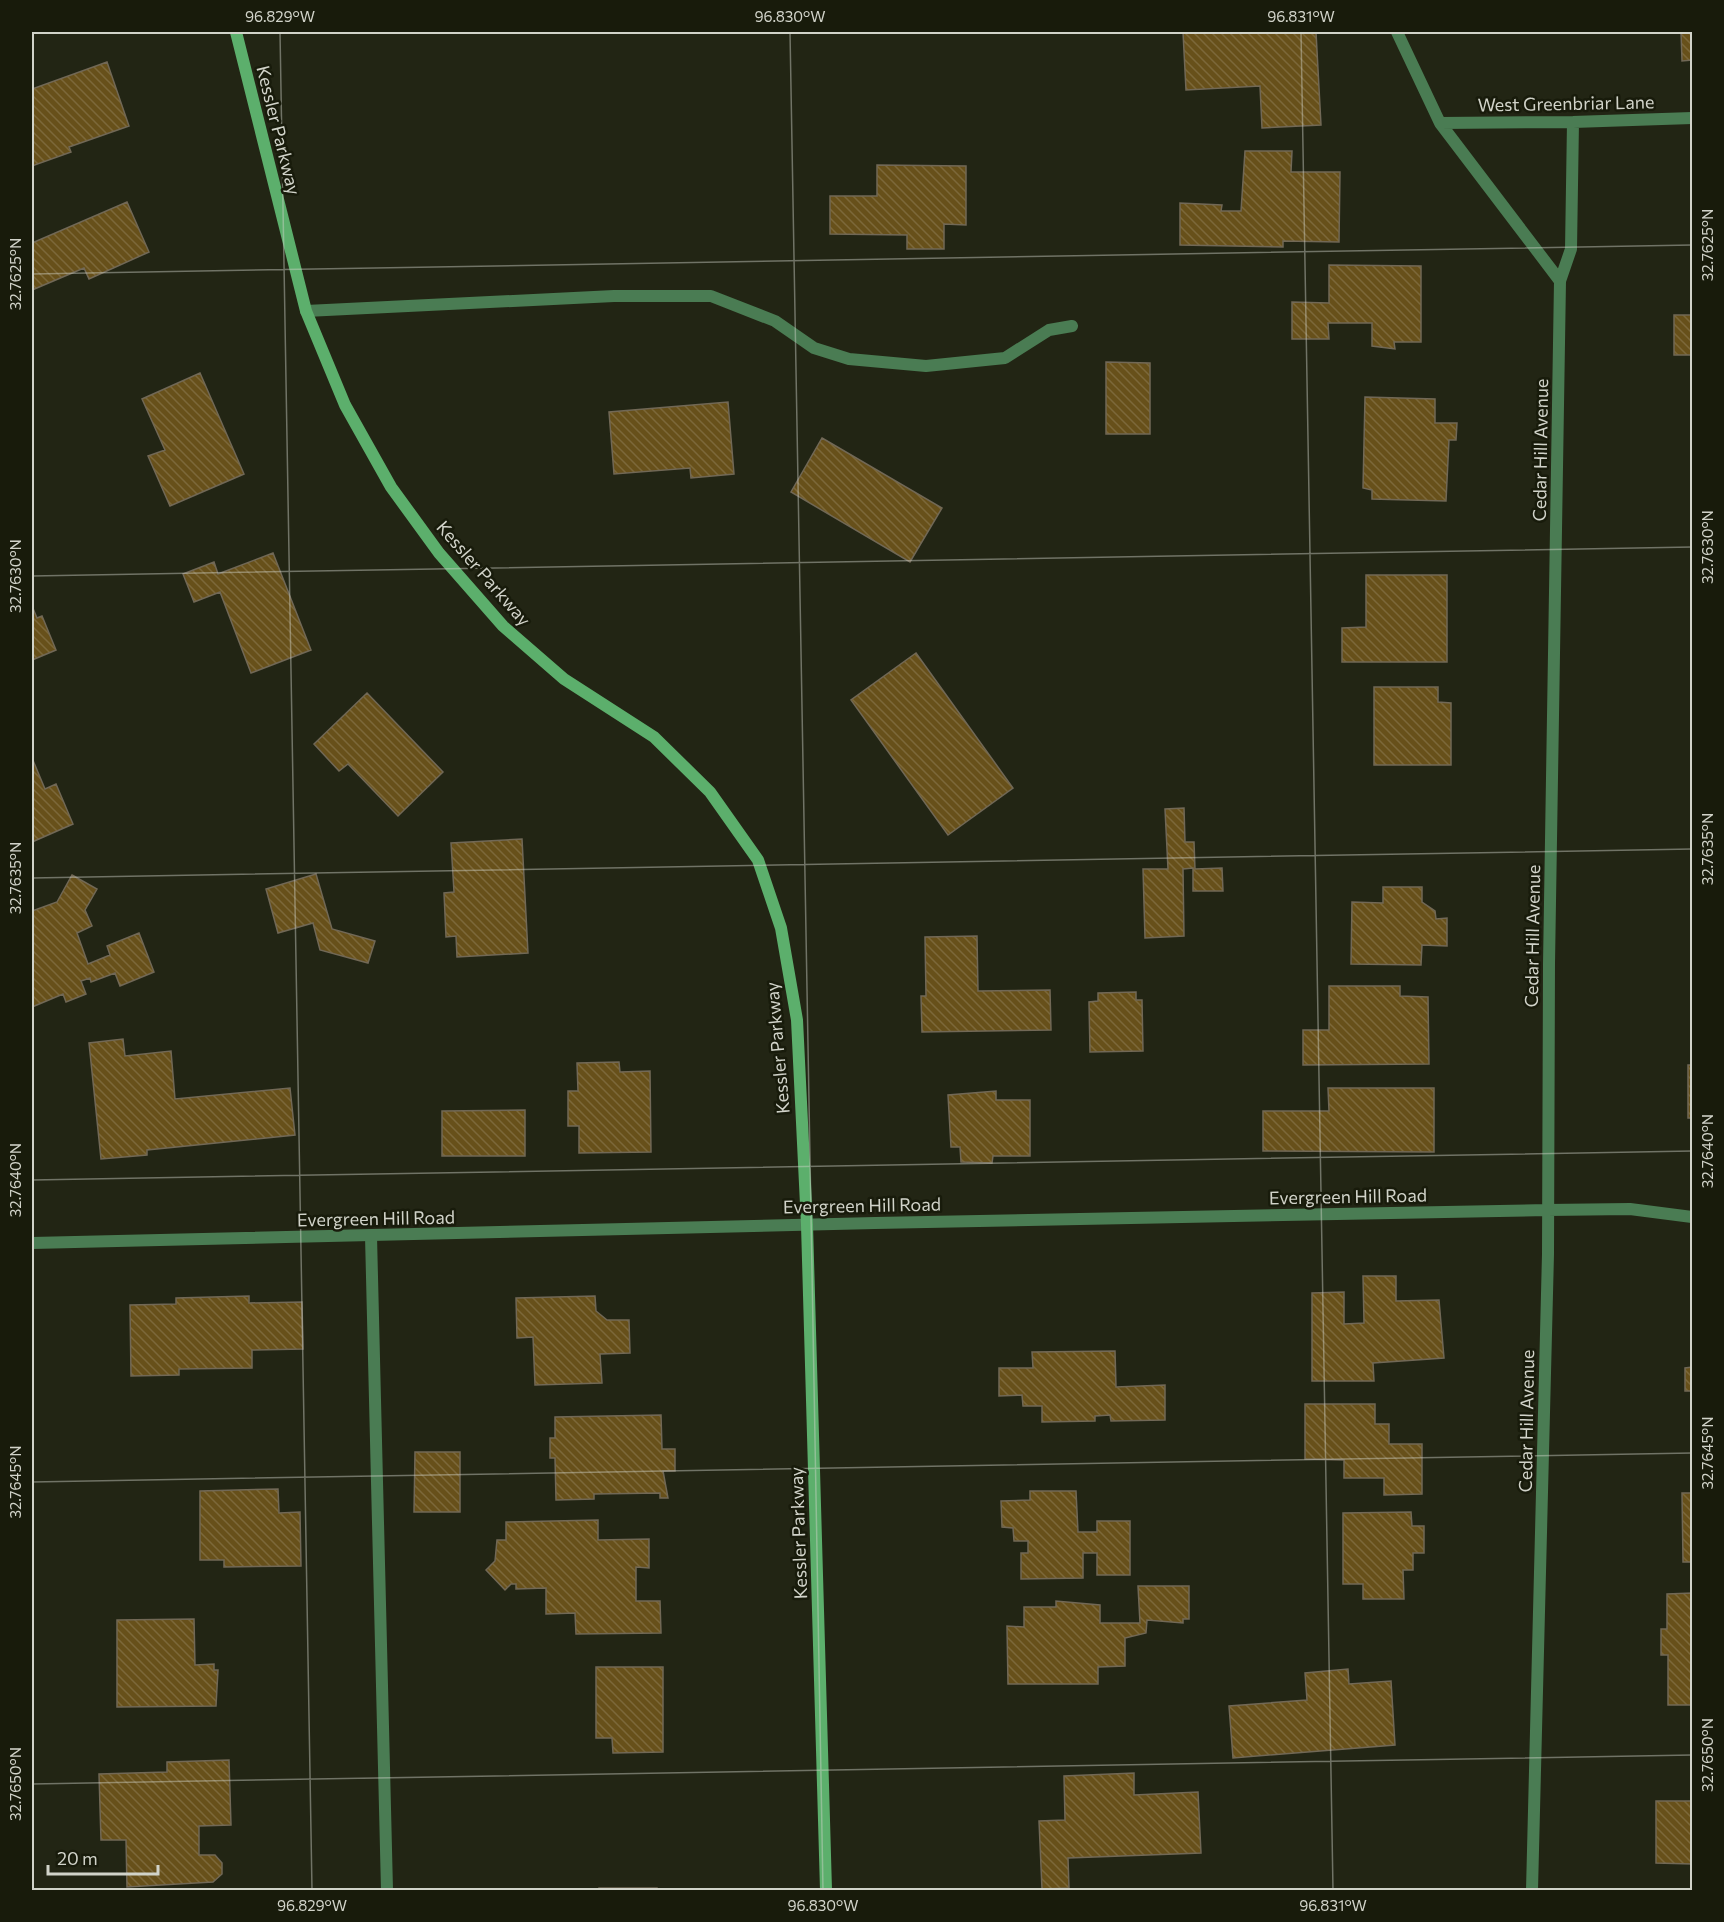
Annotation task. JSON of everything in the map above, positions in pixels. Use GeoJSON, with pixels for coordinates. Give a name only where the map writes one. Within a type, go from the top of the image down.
{"type":"FeatureCollection","features":[{"type":"Feature","properties":{"kind":"street","name":"Kessler Parkway"},"geometry":{"type":"LineString","coordinates":[[236,32],[306,310],[345,405],[391,487],[439,553],[502,626],[564,679],[654,737],[710,792],[758,860],[781,928],[797,1020],[807,1225],[826,1890]]}},
{"type":"Feature","properties":{"kind":"street"},"geometry":{"type":"LineString","coordinates":[[1397,32],[1440,123],[1560,281]]}},
{"type":"Feature","properties":{"kind":"street","name":"West Greenbriar Lane"},"geometry":{"type":"LineString","coordinates":[[1440,123],[1573,122],[1692,117]]}},
{"type":"Feature","properties":{"kind":"street","name":"Cedar Hill Avenue"},"geometry":{"type":"LineString","coordinates":[[1532,1890],[1547,1210],[1560,281],[1571,249],[1573,122]]}},
{"type":"Feature","properties":{"kind":"street"},"geometry":{"type":"LineString","coordinates":[[306,310],[614,296],[711,296],[775,321],[814,348],[849,359],[926,366],[1005,358],[1049,330],[1072,326]]}},
{"type":"Feature","properties":{"kind":"street","name":"Evergreen Hill Road"},"geometry":{"type":"LineString","coordinates":[[32,1243],[1547,1210],[1630,1209],[1692,1217]]}},
{"type":"Feature","properties":{"kind":"street"},"geometry":{"type":"LineString","coordinates":[[371,1236],[387,1890]]}},
{"type":"Feature","properties":{"kind":"building"},"geometry":{"type":"Polygon","coordinates":[[[1183,32],[1316,32],[1321,125],[1262,128],[1260,86],[1186,90],[1183,32]]]}},
{"type":"Feature","properties":{"kind":"building"},"geometry":{"type":"Polygon","coordinates":[[[1681,32],[1692,32],[1692,60],[1682,61],[1681,32]]]}},
{"type":"Feature","properties":{"kind":"building"},"geometry":{"type":"Polygon","coordinates":[[[107,62],[129,126],[69,147],[71,152],[32,166],[32,89],[107,62]]]}},
{"type":"Feature","properties":{"kind":"building"},"geometry":{"type":"Polygon","coordinates":[[[1245,151],[1292,151],[1291,172],[1340,172],[1339,242],[1283,241],[1283,247],[1180,245],[1180,203],[1222,205],[1221,211],[1241,211],[1245,151]]]}},
{"type":"Feature","properties":{"kind":"building"},"geometry":{"type":"Polygon","coordinates":[[[877,165],[966,166],[966,225],[944,224],[944,249],[907,249],[907,235],[830,234],[830,196],[877,196],[877,165]]]}},
{"type":"Feature","properties":{"kind":"building"},"geometry":{"type":"Polygon","coordinates":[[[127,202],[149,252],[89,279],[84,268],[32,290],[32,243],[127,202]]]}},
{"type":"Feature","properties":{"kind":"building"},"geometry":{"type":"Polygon","coordinates":[[[1329,265],[1421,266],[1421,342],[1394,342],[1395,349],[1372,346],[1372,323],[1328,323],[1329,339],[1292,339],[1292,302],[1329,303],[1329,265]]]}},
{"type":"Feature","properties":{"kind":"building"},"geometry":{"type":"Polygon","coordinates":[[[1674,315],[1692,315],[1692,355],[1674,355],[1674,315]]]}},
{"type":"Feature","properties":{"kind":"building"},"geometry":{"type":"Polygon","coordinates":[[[1106,362],[1150,363],[1150,434],[1106,434],[1106,362]]]}},
{"type":"Feature","properties":{"kind":"building"},"geometry":{"type":"Polygon","coordinates":[[[200,373],[244,474],[170,506],[148,456],[165,450],[142,399],[200,373]]]}},
{"type":"Feature","properties":{"kind":"building"},"geometry":{"type":"Polygon","coordinates":[[[1365,397],[1435,399],[1435,423],[1457,423],[1456,440],[1449,440],[1446,501],[1372,499],[1372,490],[1363,488],[1365,397]]]}},
{"type":"Feature","properties":{"kind":"building"},"geometry":{"type":"Polygon","coordinates":[[[728,402],[734,474],[691,478],[690,468],[614,474],[609,412],[728,402]]]}},
{"type":"Feature","properties":{"kind":"building"},"geometry":{"type":"Polygon","coordinates":[[[822,438],[942,508],[910,562],[791,492],[822,438]]]}},
{"type":"Feature","properties":{"kind":"building"},"geometry":{"type":"Polygon","coordinates":[[[273,553],[311,650],[251,673],[220,592],[194,602],[183,574],[214,562],[218,574],[273,553]]]}},
{"type":"Feature","properties":{"kind":"building"},"geometry":{"type":"Polygon","coordinates":[[[1366,575],[1447,575],[1447,662],[1342,662],[1342,628],[1366,627],[1366,575]]]}},
{"type":"Feature","properties":{"kind":"building"},"geometry":{"type":"Polygon","coordinates":[[[32,606],[37,618],[42,616],[56,650],[32,660],[32,606]]]}},
{"type":"Feature","properties":{"kind":"building"},"geometry":{"type":"Polygon","coordinates":[[[916,653],[1013,788],[948,835],[851,700],[916,653]]]}},
{"type":"Feature","properties":{"kind":"building"},"geometry":{"type":"Polygon","coordinates":[[[1374,687],[1438,687],[1438,702],[1451,703],[1451,765],[1374,765],[1374,687]]]}},
{"type":"Feature","properties":{"kind":"building"},"geometry":{"type":"Polygon","coordinates":[[[367,693],[443,772],[398,816],[348,764],[339,771],[314,744],[367,693]]]}},
{"type":"Feature","properties":{"kind":"building"},"geometry":{"type":"Polygon","coordinates":[[[32,758],[45,789],[56,784],[73,824],[32,842],[32,758]]]}},
{"type":"Feature","properties":{"kind":"building"},"geometry":{"type":"Polygon","coordinates":[[[1184,808],[1185,842],[1194,842],[1195,869],[1222,868],[1223,891],[1193,891],[1193,868],[1183,869],[1184,936],[1145,938],[1143,869],[1168,869],[1165,809],[1184,808]]]}},
{"type":"Feature","properties":{"kind":"building"},"geometry":{"type":"Polygon","coordinates":[[[522,839],[528,953],[457,957],[456,936],[446,937],[444,893],[454,892],[451,843],[522,839]]]}},
{"type":"Feature","properties":{"kind":"building"},"geometry":{"type":"Polygon","coordinates":[[[316,874],[332,929],[375,941],[368,963],[320,950],[313,923],[278,933],[266,889],[316,874]]]}},
{"type":"Feature","properties":{"kind":"building"},"geometry":{"type":"Polygon","coordinates":[[[72,875],[97,889],[85,910],[92,926],[77,933],[88,964],[110,955],[107,946],[139,933],[154,972],[120,986],[115,973],[91,982],[90,978],[81,981],[86,994],[66,1002],[63,994],[32,1007],[32,911],[57,902],[72,875]]]}},
{"type":"Feature","properties":{"kind":"building"},"geometry":{"type":"Polygon","coordinates":[[[1383,887],[1422,887],[1422,902],[1435,911],[1436,919],[1447,918],[1447,946],[1422,945],[1421,965],[1351,964],[1352,902],[1383,903],[1383,887]]]}},
{"type":"Feature","properties":{"kind":"building"},"geometry":{"type":"Polygon","coordinates":[[[977,936],[978,991],[1050,990],[1051,1030],[922,1032],[921,996],[926,996],[925,937],[977,936]]]}},
{"type":"Feature","properties":{"kind":"building"},"geometry":{"type":"Polygon","coordinates":[[[1329,986],[1400,986],[1400,996],[1428,997],[1429,1064],[1303,1065],[1303,1030],[1329,1030],[1329,986]]]}},
{"type":"Feature","properties":{"kind":"building"},"geometry":{"type":"Polygon","coordinates":[[[1136,992],[1136,1000],[1142,1000],[1143,1051],[1090,1052],[1089,1002],[1098,1001],[1098,993],[1136,992]]]}},
{"type":"Feature","properties":{"kind":"building"},"geometry":{"type":"Polygon","coordinates":[[[123,1039],[125,1056],[171,1051],[175,1099],[290,1088],[295,1135],[147,1150],[147,1155],[101,1159],[89,1043],[123,1039]]]}},
{"type":"Feature","properties":{"kind":"building"},"geometry":{"type":"Polygon","coordinates":[[[619,1062],[620,1072],[650,1071],[651,1152],[579,1153],[579,1126],[568,1126],[568,1091],[578,1091],[577,1063],[619,1062]]]}},
{"type":"Feature","properties":{"kind":"building"},"geometry":{"type":"Polygon","coordinates":[[[1688,1065],[1692,1065],[1692,1118],[1688,1118],[1688,1065]]]}},
{"type":"Feature","properties":{"kind":"building"},"geometry":{"type":"Polygon","coordinates":[[[1328,1088],[1434,1088],[1434,1152],[1263,1151],[1263,1111],[1329,1111],[1328,1088]]]}},
{"type":"Feature","properties":{"kind":"building"},"geometry":{"type":"Polygon","coordinates":[[[996,1091],[996,1100],[1030,1100],[1030,1156],[993,1156],[992,1163],[961,1162],[960,1147],[951,1147],[948,1095],[996,1091]]]}},
{"type":"Feature","properties":{"kind":"building"},"geometry":{"type":"Polygon","coordinates":[[[525,1110],[525,1156],[442,1156],[442,1111],[525,1110]]]}},
{"type":"Feature","properties":{"kind":"building"},"geometry":{"type":"Polygon","coordinates":[[[1363,1276],[1396,1276],[1396,1301],[1439,1300],[1444,1358],[1373,1363],[1374,1381],[1312,1381],[1312,1293],[1344,1292],[1344,1324],[1364,1323],[1363,1276]]]}},
{"type":"Feature","properties":{"kind":"building"},"geometry":{"type":"Polygon","coordinates":[[[249,1296],[249,1303],[302,1302],[303,1349],[252,1350],[252,1368],[179,1369],[179,1375],[131,1376],[130,1305],[176,1304],[176,1298],[249,1296]]]}},
{"type":"Feature","properties":{"kind":"building"},"geometry":{"type":"Polygon","coordinates":[[[595,1296],[596,1311],[607,1320],[629,1320],[630,1353],[600,1354],[602,1383],[535,1385],[533,1337],[517,1338],[516,1298],[595,1296]]]}},
{"type":"Feature","properties":{"kind":"building"},"geometry":{"type":"Polygon","coordinates":[[[1115,1351],[1116,1387],[1165,1385],[1165,1420],[1111,1421],[1110,1415],[1095,1416],[1095,1421],[1042,1422],[1042,1406],[1023,1406],[1022,1395],[999,1396],[999,1368],[1033,1368],[1032,1352],[1115,1351]]]}},
{"type":"Feature","properties":{"kind":"building"},"geometry":{"type":"Polygon","coordinates":[[[1692,1367],[1692,1391],[1685,1391],[1685,1368],[1692,1367]]]}},
{"type":"Feature","properties":{"kind":"building"},"geometry":{"type":"Polygon","coordinates":[[[1305,1404],[1375,1404],[1375,1424],[1389,1424],[1389,1444],[1422,1444],[1422,1494],[1384,1495],[1384,1478],[1344,1478],[1344,1460],[1305,1459],[1305,1404]]]}},
{"type":"Feature","properties":{"kind":"building"},"geometry":{"type":"Polygon","coordinates":[[[661,1415],[662,1449],[675,1449],[675,1471],[663,1471],[668,1498],[660,1498],[660,1493],[594,1494],[594,1499],[556,1500],[555,1458],[550,1458],[550,1438],[555,1438],[555,1417],[661,1415]]]}},
{"type":"Feature","properties":{"kind":"building"},"geometry":{"type":"Polygon","coordinates":[[[415,1452],[460,1452],[460,1512],[414,1512],[415,1452]]]}},
{"type":"Feature","properties":{"kind":"building"},"geometry":{"type":"Polygon","coordinates":[[[278,1489],[279,1513],[300,1512],[301,1566],[224,1567],[224,1560],[200,1560],[200,1491],[278,1489]]]}},
{"type":"Feature","properties":{"kind":"building"},"geometry":{"type":"Polygon","coordinates":[[[1030,1491],[1076,1491],[1078,1532],[1097,1532],[1097,1521],[1130,1521],[1130,1575],[1097,1575],[1097,1553],[1083,1553],[1083,1578],[1021,1579],[1021,1553],[1028,1553],[1028,1541],[1014,1541],[1013,1528],[1002,1527],[1001,1501],[1030,1500],[1030,1491]]]}},
{"type":"Feature","properties":{"kind":"building"},"geometry":{"type":"Polygon","coordinates":[[[1682,1493],[1692,1493],[1692,1562],[1683,1562],[1682,1493]]]}},
{"type":"Feature","properties":{"kind":"building"},"geometry":{"type":"Polygon","coordinates":[[[1411,1512],[1412,1526],[1424,1526],[1424,1553],[1413,1553],[1413,1570],[1403,1570],[1404,1599],[1363,1599],[1363,1584],[1343,1584],[1343,1513],[1411,1512]]]}},
{"type":"Feature","properties":{"kind":"building"},"geometry":{"type":"Polygon","coordinates":[[[598,1520],[598,1540],[649,1539],[649,1568],[636,1567],[636,1601],[660,1601],[661,1633],[576,1634],[575,1613],[546,1614],[546,1588],[516,1589],[516,1584],[511,1584],[505,1590],[486,1570],[495,1561],[497,1540],[506,1540],[506,1522],[598,1520]]]}},
{"type":"Feature","properties":{"kind":"building"},"geometry":{"type":"Polygon","coordinates":[[[1138,1586],[1189,1586],[1189,1619],[1183,1619],[1183,1623],[1147,1620],[1146,1633],[1125,1638],[1125,1666],[1098,1667],[1098,1684],[1008,1684],[1007,1626],[1024,1627],[1024,1607],[1056,1607],[1056,1601],[1100,1605],[1100,1623],[1140,1623],[1138,1586]]]}},
{"type":"Feature","properties":{"kind":"building"},"geometry":{"type":"Polygon","coordinates":[[[1692,1593],[1692,1705],[1668,1705],[1668,1655],[1661,1655],[1661,1629],[1667,1629],[1667,1594],[1692,1593]]]}},
{"type":"Feature","properties":{"kind":"building"},"geometry":{"type":"Polygon","coordinates":[[[194,1619],[195,1665],[214,1664],[214,1670],[218,1670],[216,1706],[117,1707],[117,1620],[194,1619]]]}},
{"type":"Feature","properties":{"kind":"building"},"geometry":{"type":"Polygon","coordinates":[[[596,1667],[663,1667],[663,1752],[613,1753],[612,1738],[596,1738],[596,1667]]]}},
{"type":"Feature","properties":{"kind":"building"},"geometry":{"type":"Polygon","coordinates":[[[1348,1669],[1349,1684],[1391,1681],[1395,1745],[1233,1758],[1229,1706],[1307,1700],[1305,1673],[1348,1669]]]}},
{"type":"Feature","properties":{"kind":"building"},"geometry":{"type":"Polygon","coordinates":[[[229,1760],[231,1825],[199,1826],[199,1855],[215,1855],[222,1863],[222,1874],[213,1882],[127,1887],[126,1840],[101,1840],[99,1774],[167,1772],[167,1762],[229,1760]]]}},
{"type":"Feature","properties":{"kind":"building"},"geometry":{"type":"Polygon","coordinates":[[[1134,1773],[1134,1795],[1198,1792],[1201,1853],[1068,1858],[1069,1888],[1042,1889],[1039,1821],[1065,1820],[1064,1776],[1134,1773]]]}},
{"type":"Feature","properties":{"kind":"building"},"geometry":{"type":"Polygon","coordinates":[[[1656,1801],[1692,1801],[1692,1864],[1656,1863],[1656,1801]]]}},
{"type":"Feature","properties":{"kind":"building"},"geometry":{"type":"Polygon","coordinates":[[[599,1888],[657,1888],[657,1890],[599,1890],[599,1888]]]}}]}
